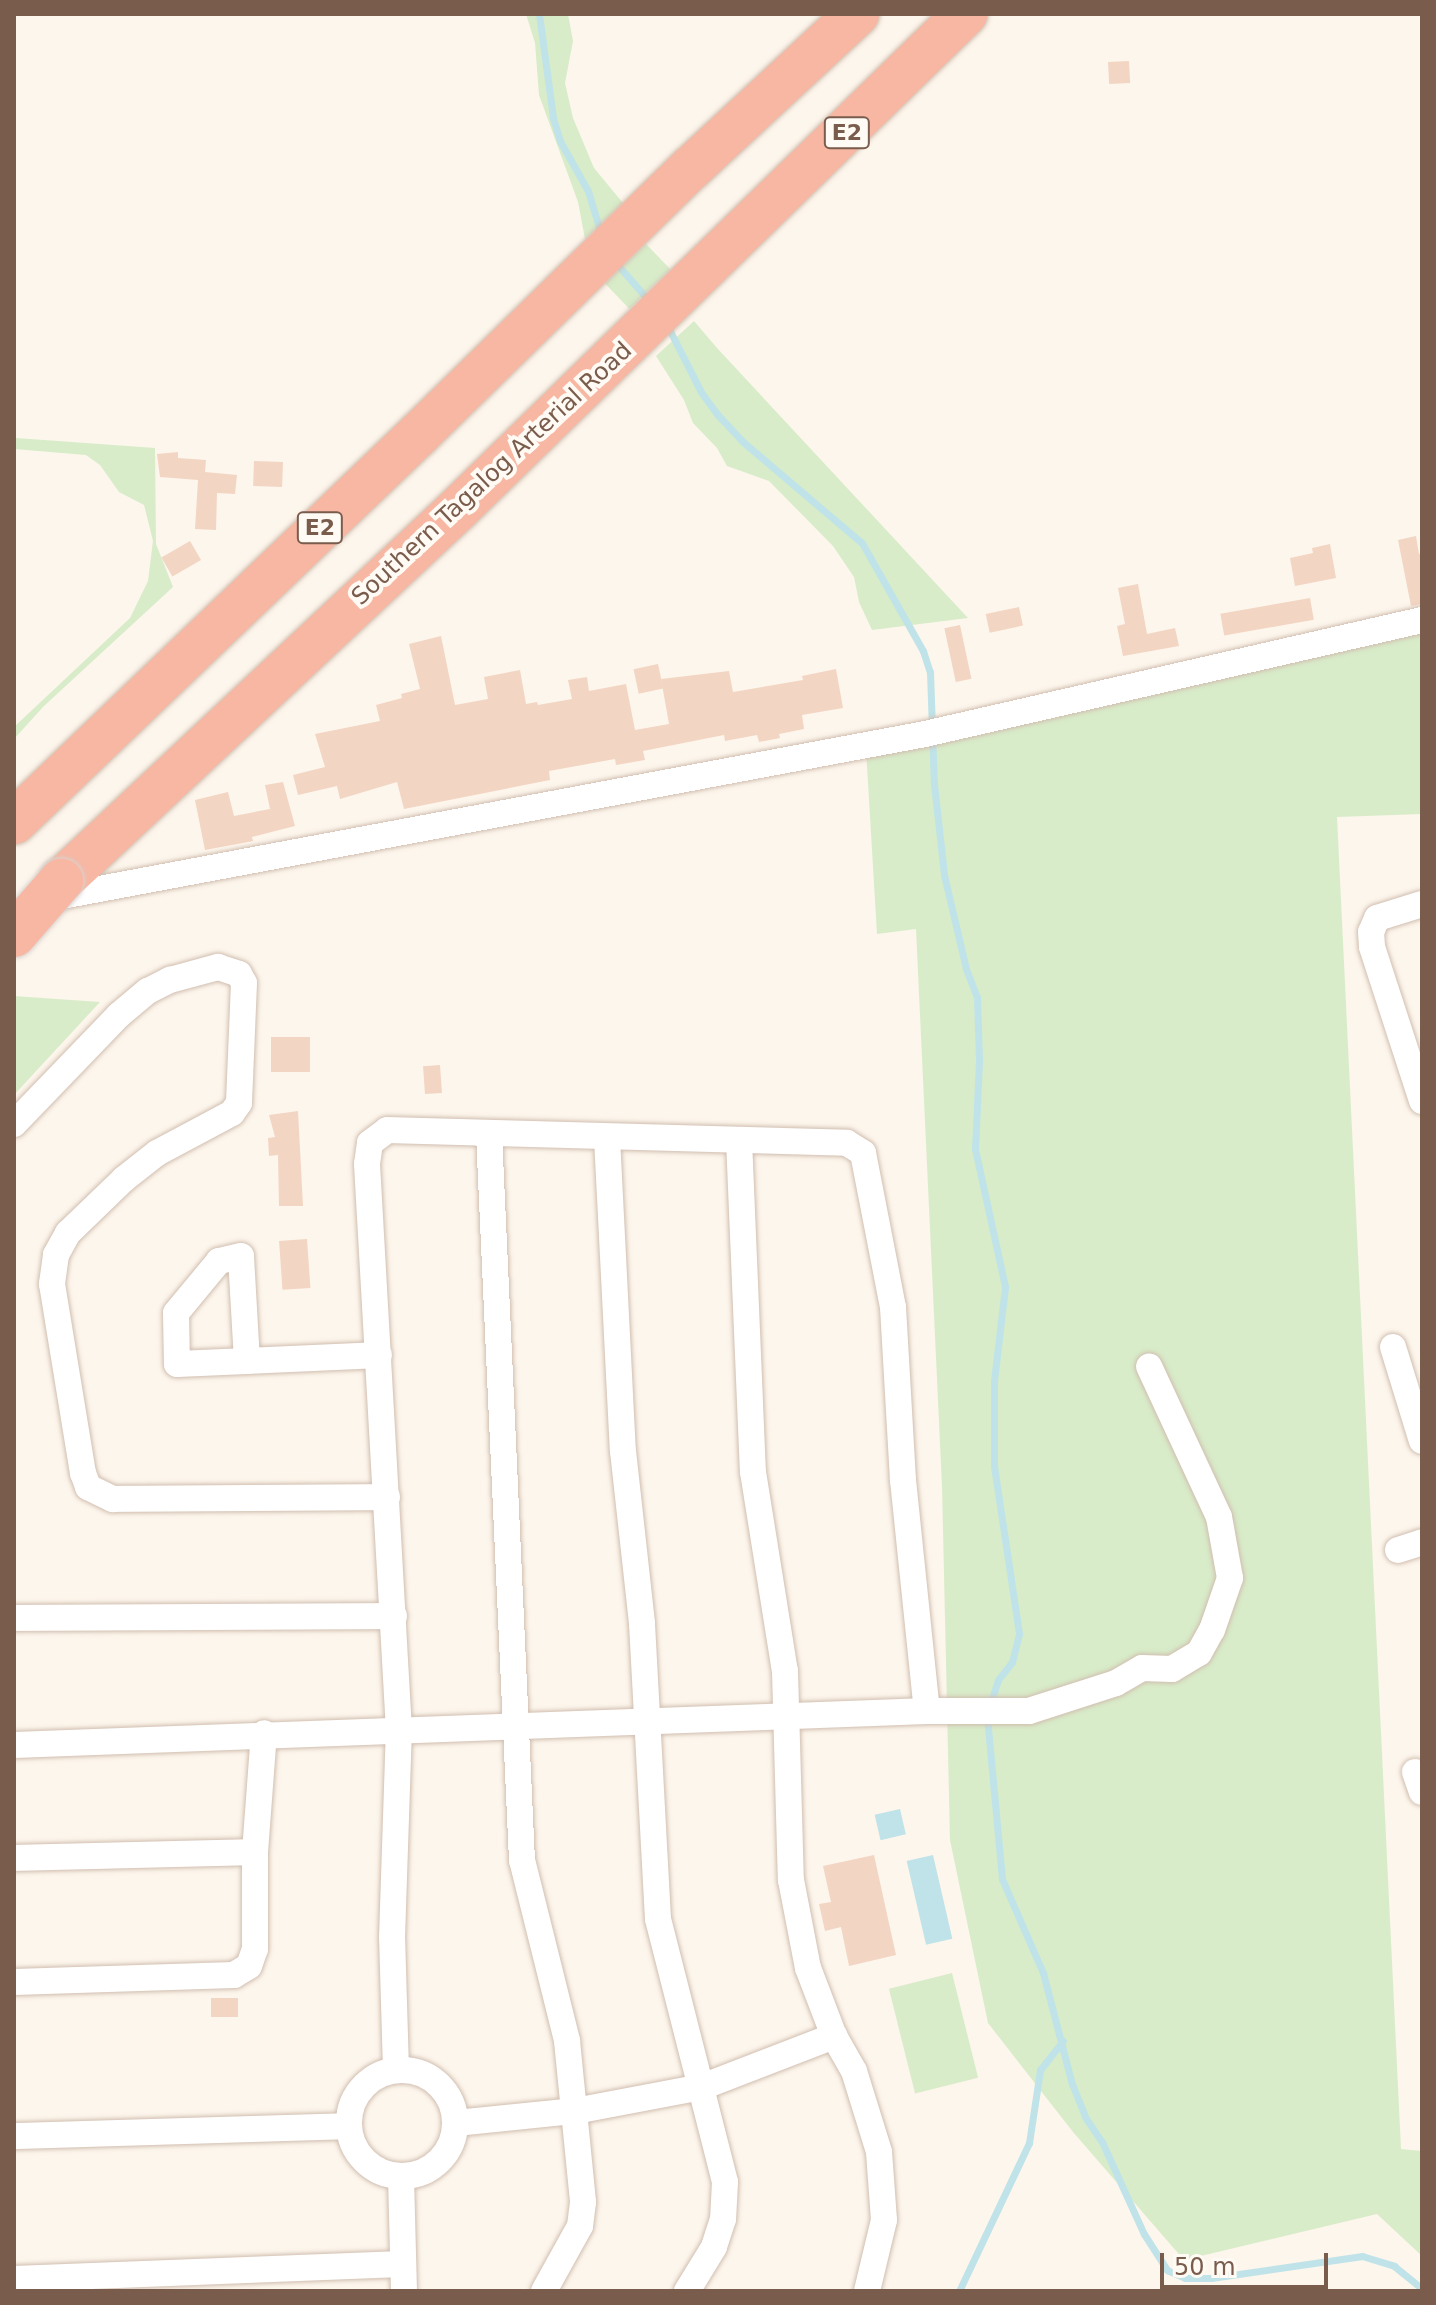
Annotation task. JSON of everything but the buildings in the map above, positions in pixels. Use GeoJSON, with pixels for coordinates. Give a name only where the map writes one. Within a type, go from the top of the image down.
{"type":"FeatureCollection","features":[{"type":"Feature","properties":{"kind":"highway","name":"E2"},"geometry":{"type":"LineString","coordinates":[[14,822],[690,169],[857,14]]}},
{"type":"Feature","properties":{"kind":"highway","name":"Southern Tagalog Arterial Road"},"geometry":{"type":"LineString","coordinates":[[14,929],[218,732],[585,388],[965,14]]}},
{"type":"Feature","properties":{"kind":"highway"},"geometry":{"type":"LineString","coordinates":[[14,935],[61,881]]}},
{"type":"Feature","properties":{"kind":"street"},"geometry":{"type":"LineString","coordinates":[[14,905],[936,731],[1422,620]]}},
{"type":"Feature","properties":{"kind":"street"},"geometry":{"type":"LineString","coordinates":[[1422,904],[1377,918],[1371,932],[1372,947],[1422,1101]]}},
{"type":"Feature","properties":{"kind":"street"},"geometry":{"type":"LineString","coordinates":[[14,1124],[119,1015],[148,991],[170,980],[218,967],[239,974],[244,983],[239,1103],[232,1113],[157,1153],[124,1179],[68,1233],[56,1255],[52,1284],[83,1473],[88,1487],[113,1499],[387,1497]]}},
{"type":"Feature","properties":{"kind":"street"},"geometry":{"type":"LineString","coordinates":[[396,2070],[392,1938],[399,1731],[367,1164],[370,1143],[387,1130],[847,1143],[863,1153],[893,1307],[903,1480],[927,1711]]}},
{"type":"Feature","properties":{"kind":"street"},"geometry":{"type":"LineString","coordinates":[[489,1134],[522,1860],[564,2028],[583,2202],[580,2226],[544,2291]]}},
{"type":"Feature","properties":{"kind":"street"},"geometry":{"type":"LineString","coordinates":[[607,1138],[623,1451],[649,1723],[658,1919],[725,2182],[723,2219],[714,2247],[687,2291]]}},
{"type":"Feature","properties":{"kind":"street"},"geometry":{"type":"LineString","coordinates":[[739,1140],[753,1472],[781,1632],[788,1717],[791,1880],[808,1968],[834,2036],[854,2071],[879,2152],[884,2220],[867,2291]]}},
{"type":"Feature","properties":{"kind":"street"},"geometry":{"type":"LineString","coordinates":[[1393,1347],[1422,1441]]}},
{"type":"Feature","properties":{"kind":"street"},"geometry":{"type":"LineString","coordinates":[[247,1361],[379,1355]]}},
{"type":"Feature","properties":{"kind":"street"},"geometry":{"type":"LineString","coordinates":[[14,1745],[264,1733],[649,1723],[927,1711],[1029,1711],[1116,1683],[1142,1668],[1172,1669],[1199,1653],[1230,1578],[1219,1517],[1149,1366]]}},
{"type":"Feature","properties":{"kind":"street"},"geometry":{"type":"LineString","coordinates":[[14,1618],[394,1616]]}},
{"type":"Feature","properties":{"kind":"street"},"geometry":{"type":"LineString","coordinates":[[14,1982],[234,1975],[249,1966],[255,1949],[255,1852],[264,1733]]}},
{"type":"Feature","properties":{"kind":"street"},"geometry":{"type":"LineString","coordinates":[[14,1858],[255,1852]]}},
{"type":"Feature","properties":{"kind":"street"},"geometry":{"type":"LineString","coordinates":[[456,2123],[575,2111],[702,2087],[834,2036]]}},
{"type":"Feature","properties":{"kind":"street"},"geometry":{"type":"LineString","coordinates":[[396,2070],[419,2072],[438,2083],[452,2101],[456,2123],[452,2144],[440,2162],[422,2173],[401,2177],[381,2173],[365,2161],[353,2146],[348,2126],[351,2106],[361,2088],[377,2075],[396,2070]]}},
{"type":"Feature","properties":{"kind":"street"},"geometry":{"type":"LineString","coordinates":[[14,2136],[348,2126]]}},
{"type":"Feature","properties":{"kind":"street"},"geometry":{"type":"LineString","coordinates":[[401,2177],[404,2291]]}},
{"type":"Feature","properties":{"kind":"street"},"geometry":{"type":"LineString","coordinates":[[14,2279],[47,2284],[402,2264]]}},
{"type":"Feature","properties":{"kind":"green space"},"geometry":{"type":"Polygon","coordinates":[[[526,14],[568,14],[573,41],[565,83],[573,118],[594,168],[623,203],[585,239],[578,202],[539,95],[535,43],[526,14]]]}},
{"type":"Feature","properties":{"kind":"green space"},"geometry":{"type":"Polygon","coordinates":[[[646,244],[670,269],[629,309],[605,284],[646,244]]]}},
{"type":"Feature","properties":{"kind":"green space"},"geometry":{"type":"Polygon","coordinates":[[[694,321],[968,618],[872,630],[859,602],[854,577],[833,546],[769,481],[727,466],[717,448],[693,423],[684,400],[656,356],[694,321]]]}},
{"type":"Feature","properties":{"kind":"green space"},"geometry":{"type":"Polygon","coordinates":[[[14,433],[16,438],[155,448],[156,544],[173,587],[44,706],[14,739],[14,727],[130,618],[148,581],[153,541],[144,505],[119,492],[100,465],[86,455],[14,449],[14,433]]]}},
{"type":"Feature","properties":{"kind":"green space"},"geometry":{"type":"Polygon","coordinates":[[[1422,631],[1422,814],[1337,817],[1401,2149],[1422,2151],[1422,2256],[1377,2214],[1184,2260],[1073,2132],[988,2023],[950,1840],[942,1486],[916,929],[877,934],[866,749],[1422,631]]]}},
{"type":"Feature","properties":{"kind":"green space"},"geometry":{"type":"Polygon","coordinates":[[[14,996],[100,1002],[14,1095],[14,996]]]}},
{"type":"Feature","properties":{"kind":"green space"},"geometry":{"type":"Polygon","coordinates":[[[952,1973],[978,2078],[915,2094],[889,1989],[952,1973]]]}},
{"type":"Feature","properties":{"kind":"water"},"geometry":{"type":"Polygon","coordinates":[[[900,1809],[906,1834],[881,1840],[875,1815],[900,1809]]]}},
{"type":"Feature","properties":{"kind":"water"},"geometry":{"type":"Polygon","coordinates":[[[933,1855],[952,1939],[926,1945],[907,1861],[933,1855]]]}},
{"type":"Feature","properties":{"kind":"waterway"},"geometry":{"type":"LineString","coordinates":[[539,14],[553,118],[560,141],[588,191],[601,234]]}},
{"type":"Feature","properties":{"kind":"waterway"},"geometry":{"type":"LineString","coordinates":[[616,263],[650,302]]}},
{"type":"Feature","properties":{"kind":"waterway"},"geometry":{"type":"LineString","coordinates":[[667,325],[701,392],[717,414],[742,441],[862,543],[923,651],[930,672],[934,784],[944,875],[966,969],[977,997],[979,1061],[975,1149],[1005,1287],[994,1380],[994,1466],[1019,1634],[1012,1662],[998,1680],[990,1705]]}},
{"type":"Feature","properties":{"kind":"waterway"},"geometry":{"type":"LineString","coordinates":[[987,1717],[1002,1879],[1043,1973],[1072,2084],[1085,2117],[1102,2142],[1144,2234],[1167,2270],[1185,2278],[1211,2278],[1362,2256],[1394,2266],[1422,2289]]}},
{"type":"Feature","properties":{"kind":"waterway"},"geometry":{"type":"LineString","coordinates":[[959,2291],[1029,2143],[1040,2070],[1063,2041]]}}]}
